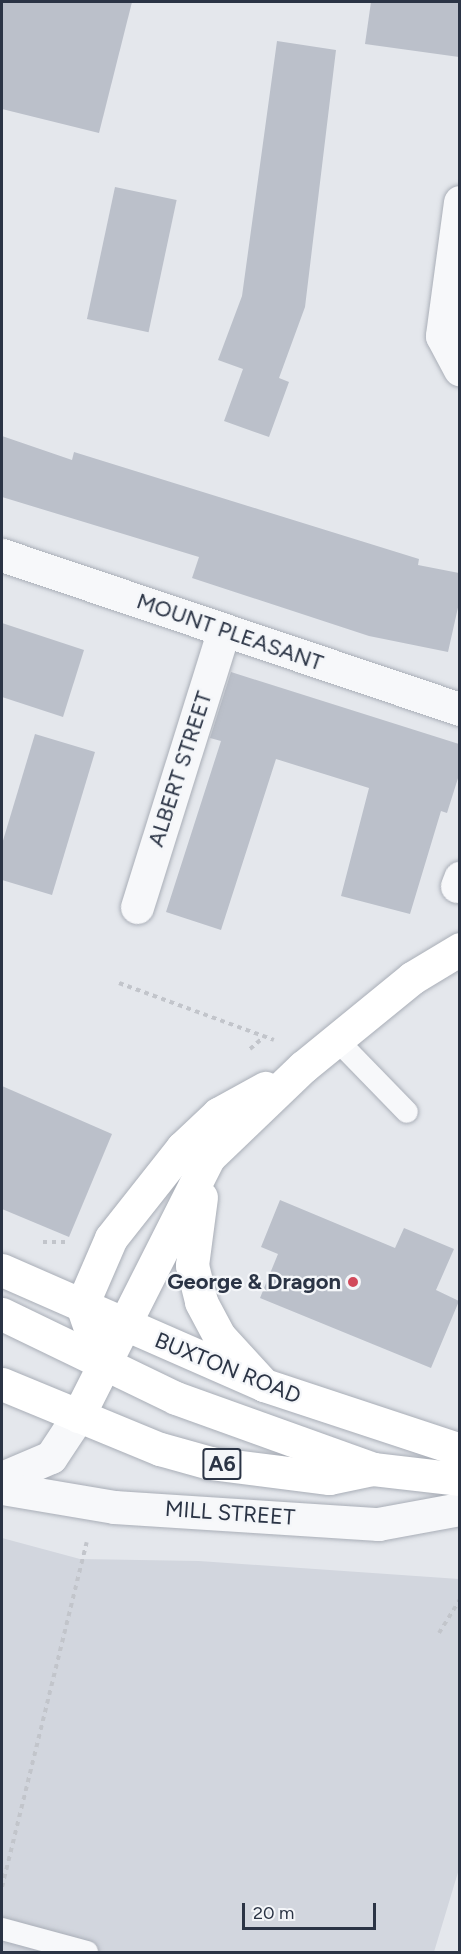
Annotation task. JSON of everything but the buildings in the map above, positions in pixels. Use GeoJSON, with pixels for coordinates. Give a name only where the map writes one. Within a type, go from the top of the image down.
{"type":"FeatureCollection","features":[{"type":"Feature","properties":{"kind":"main road"},"geometry":{"type":"LineString","coordinates":[[78,1416],[209,1157],[307,1064],[412,978],[459,949]]}},
{"type":"Feature","properties":{"kind":"main road"},"geometry":{"type":"LineString","coordinates":[[103,1366],[82,1305],[111,1238],[182,1148],[218,1114],[307,1064]]}},
{"type":"Feature","properties":{"kind":"main road"},"geometry":{"type":"LineString","coordinates":[[209,1157],[192,1269],[219,1336],[264,1385]]}},
{"type":"Feature","properties":{"kind":"main road","name":"BUXTON ROAD"},"geometry":{"type":"LineString","coordinates":[[2,1270],[124,1326],[264,1385],[459,1450]]}},
{"type":"Feature","properties":{"kind":"main road","name":"A6"},"geometry":{"type":"LineString","coordinates":[[2,1314],[103,1366],[184,1401],[374,1469],[459,1479]]}},
{"type":"Feature","properties":{"kind":"main road","name":"A6"},"geometry":{"type":"LineString","coordinates":[[2,1384],[78,1416],[210,1463],[329,1478],[374,1469]]}},
{"type":"Feature","properties":{"kind":"street"},"geometry":{"type":"LineString","coordinates":[[459,202],[442,336],[459,370]]}},
{"type":"Feature","properties":{"kind":"street","name":"MOUNT PLEASANT"},"geometry":{"type":"LineString","coordinates":[[2,555],[459,709]]}},
{"type":"Feature","properties":{"kind":"street","name":"ALBERT STREET"},"geometry":{"type":"LineString","coordinates":[[137,907],[224,630]]}},
{"type":"Feature","properties":{"kind":"street"},"geometry":{"type":"LineString","coordinates":[[2,1478],[51,1457],[78,1416]]}},
{"type":"Feature","properties":{"kind":"street","name":"MILL STREET"},"geometry":{"type":"LineString","coordinates":[[2,1488],[114,1507],[378,1524],[459,1509]]}},
{"type":"Feature","properties":{"kind":"lane"},"geometry":{"type":"LineString","coordinates":[[337,1040],[407,1112]]}},
{"type":"Feature","properties":{"kind":"lane"},"geometry":{"type":"LineString","coordinates":[[2,1929],[87,1953]]}},
{"type":"Feature","properties":{"kind":"path"},"geometry":{"type":"LineString","coordinates":[[119,982],[265,1036],[307,1064]]}},
{"type":"Feature","properties":{"kind":"path"},"geometry":{"type":"LineString","coordinates":[[2,1887],[90,1530]]}},
{"type":"Feature","properties":{"kind":"path"},"geometry":{"type":"LineString","coordinates":[[439,1633],[459,1599]]}},
{"type":"Feature","properties":{"kind":"shaded area"},"geometry":{"type":"Polygon","coordinates":[[[2,1538],[80,1559],[199,1561],[459,1579],[459,1869],[434,1952],[2,1952],[2,1538]]]}},
{"type":"Feature","properties":{"kind":"place","name":"George & Dragon"},"geometry":{"type":"Point","coordinates":[353,1282]}}]}
